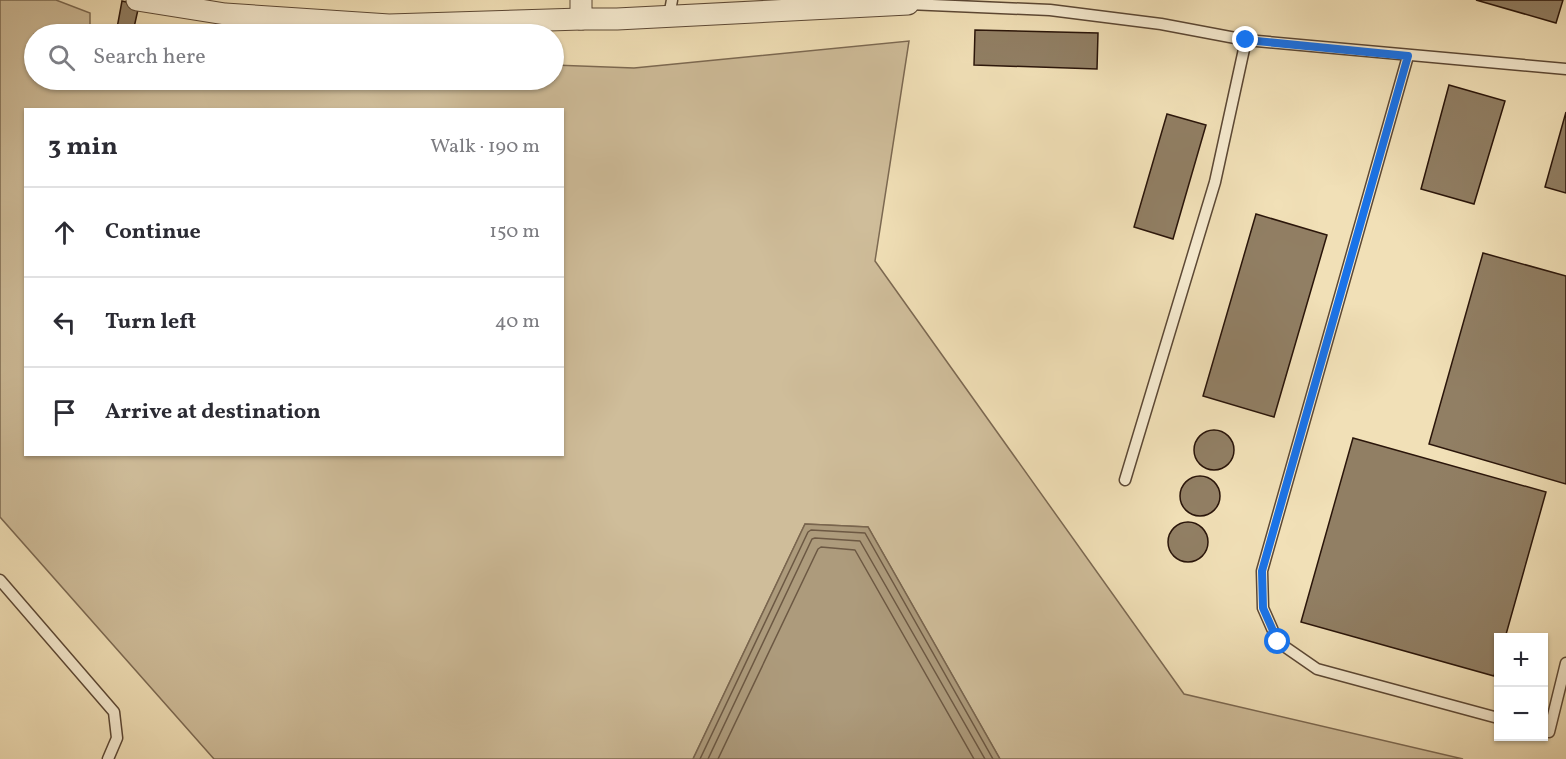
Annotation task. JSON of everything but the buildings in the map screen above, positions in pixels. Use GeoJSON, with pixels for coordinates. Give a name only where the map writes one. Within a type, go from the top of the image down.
{"type":"FeatureCollection","features":[{"type":"Feature","properties":{"kind":"street"},"geometry":{"type":"LineString","coordinates":[[137,0],[225,14],[374,24]]}},
{"type":"Feature","properties":{"kind":"street"},"geometry":{"type":"LineString","coordinates":[[401,24],[581,9],[617,19],[671,8],[858,3],[908,4]]}},
{"type":"Feature","properties":{"kind":"lane"},"geometry":{"type":"LineString","coordinates":[[908,4],[1051,5],[1246,40],[1566,69]]}},
{"type":"Feature","properties":{"kind":"lane"},"geometry":{"type":"LineString","coordinates":[[1125,480],[1215,182],[1246,40]]}},
{"type":"Feature","properties":{"kind":"lane"},"geometry":{"type":"LineString","coordinates":[[1408,56],[1262,571],[1263,608],[1278,642],[1317,669],[1494,717]]}},
{"type":"Feature","properties":{"kind":"lane"},"geometry":{"type":"LineString","coordinates":[[0,580],[114,712],[117,738],[108,759]]}},
{"type":"Feature","properties":{"kind":"lane"},"geometry":{"type":"LineString","coordinates":[[1548,732],[1566,663]]}},
{"type":"Feature","properties":{"kind":"shaded area"},"geometry":{"type":"Polygon","coordinates":[[[0,0],[56,0],[90,13],[90,24],[24,24],[24,90],[564,90],[564,65],[634,68],[909,41],[875,261],[1184,694],[1463,759],[1000,759],[868,527],[805,524],[693,759],[214,759],[0,517],[0,0]]]}},
{"type":"Feature","properties":{"kind":"water"},"geometry":{"type":"Polygon","coordinates":[[[805,524],[868,527],[1000,759],[693,759],[805,524]]]}},
{"type":"Feature","properties":{"kind":"route"},"geometry":{"type":"LineString","coordinates":[[1246,40],[1408,56],[1262,571],[1263,608],[1278,642]]}}]}
